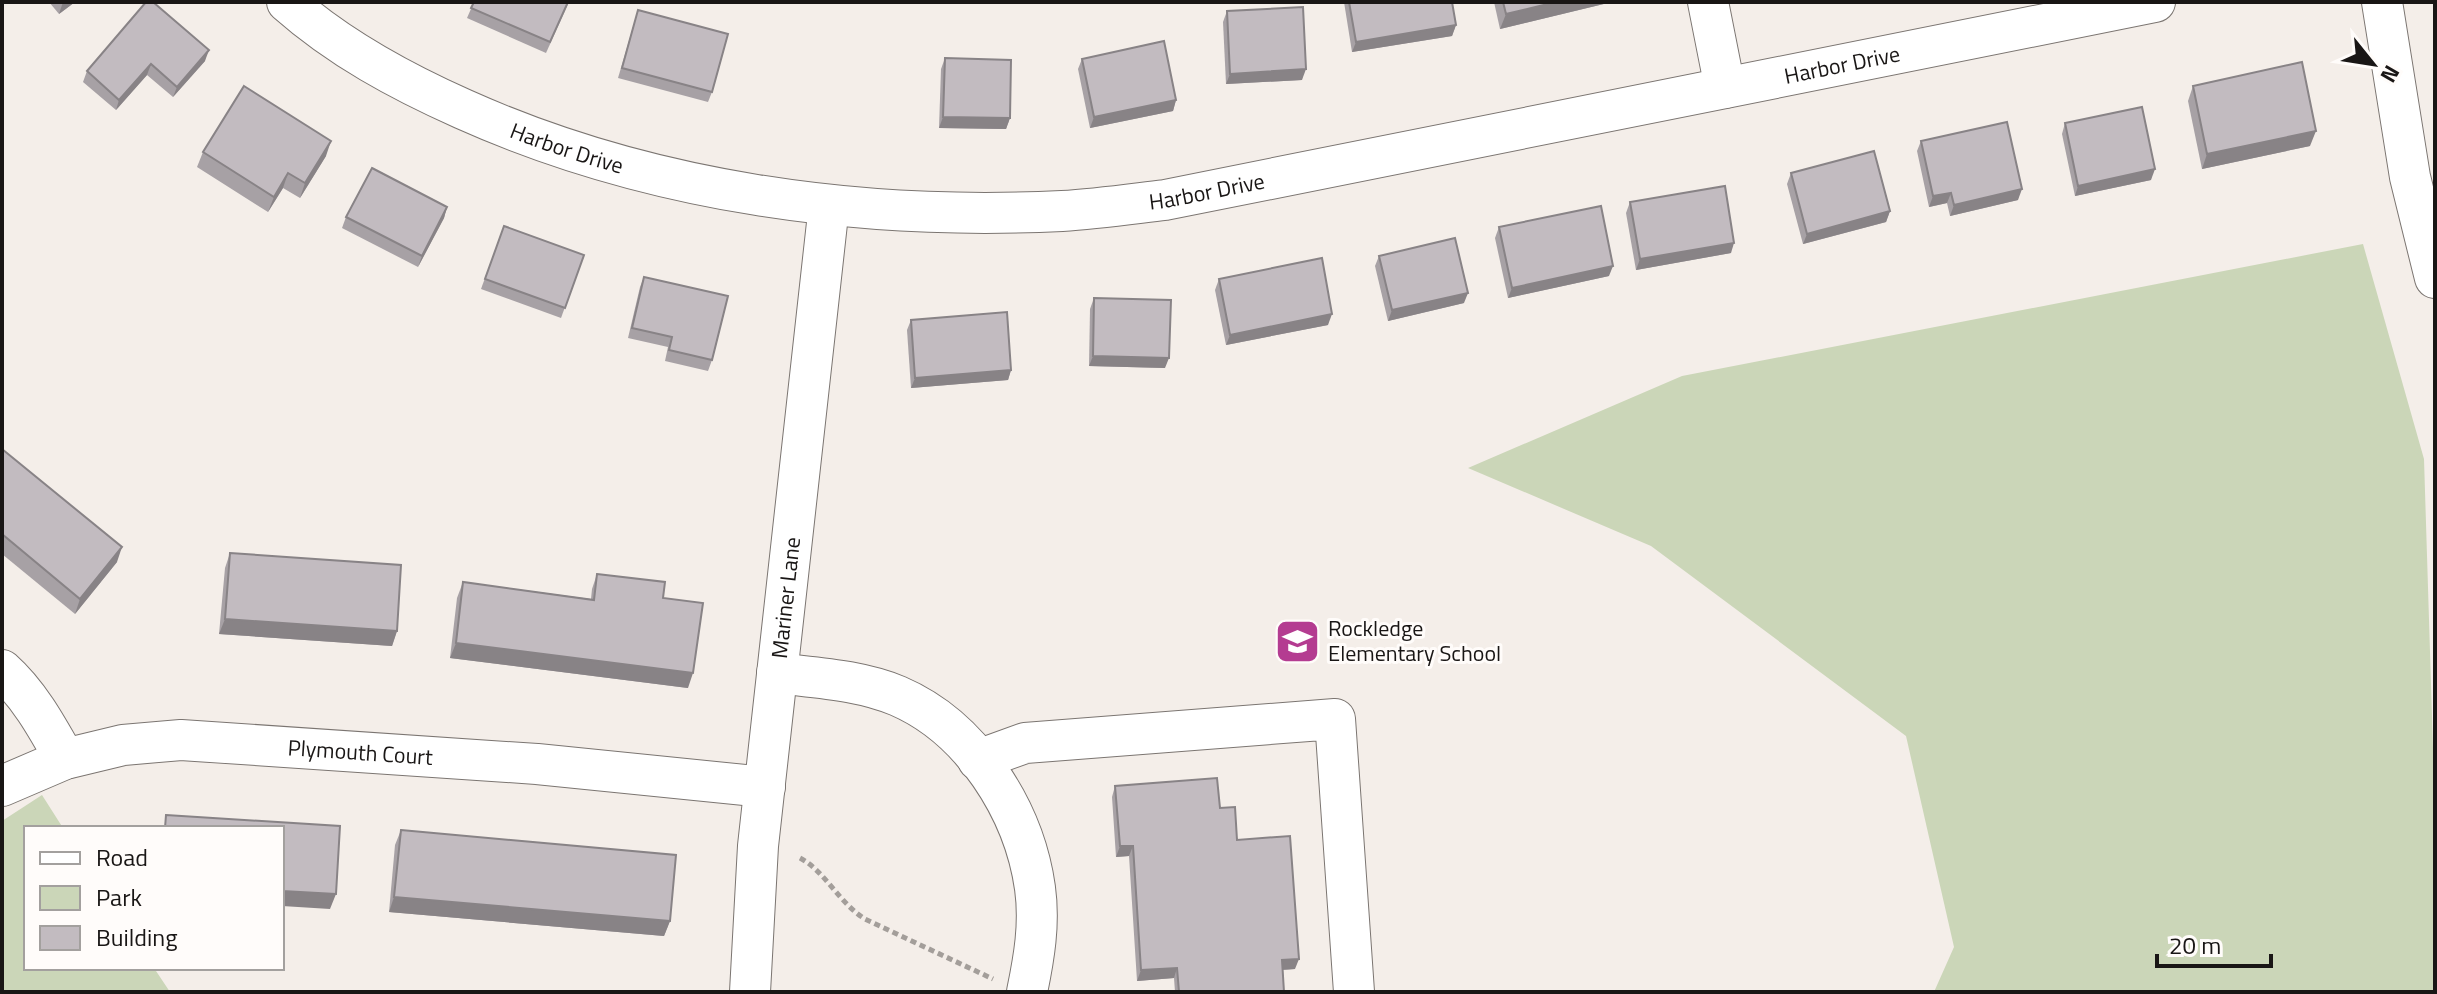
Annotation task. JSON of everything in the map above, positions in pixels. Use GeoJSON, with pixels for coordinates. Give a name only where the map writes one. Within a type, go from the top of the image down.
{"type":"FeatureCollection","features":[{"type":"Feature","properties":{"kind":"street","name":"Harbor Drive"},"geometry":{"type":"LineString","coordinates":[[287,2],[365,59],[412,86],[505,128],[582,155],[700,186],[829,205],[984,213],[1065,211],[1165,200],[2155,2]]}},
{"type":"Feature","properties":{"kind":"street"},"geometry":{"type":"LineString","coordinates":[[1708,2],[1725,88]]}},
{"type":"Feature","properties":{"kind":"street"},"geometry":{"type":"LineString","coordinates":[[2382,2],[2410,177],[2435,278]]}},
{"type":"Feature","properties":{"kind":"street","name":"Mariner Lane"},"geometry":{"type":"LineString","coordinates":[[750,992],[758,846],[829,205]]}},
{"type":"Feature","properties":{"kind":"street"},"geometry":{"type":"LineString","coordinates":[[2,670],[12,678],[47,726],[65,759]]}},
{"type":"Feature","properties":{"kind":"street"},"geometry":{"type":"LineString","coordinates":[[777,673],[851,683],[898,696],[937,718],[955,733],[978,760],[995,783],[1019,832],[1035,888],[1036,943],[1012,986]]}},
{"type":"Feature","properties":{"kind":"street"},"geometry":{"type":"LineString","coordinates":[[978,760],[1025,743],[1335,719],[1354,992]]}},
{"type":"Feature","properties":{"kind":"street","name":"Plymouth Court"},"geometry":{"type":"LineString","coordinates":[[2,786],[65,759],[123,745],[181,740],[537,764],[765,787]]}},
{"type":"Feature","properties":{"kind":"path"},"geometry":{"type":"LineString","coordinates":[[800,858],[812,866],[848,908],[865,919],[1012,986]]}},
{"type":"Feature","properties":{"kind":"green space"},"geometry":{"type":"Polygon","coordinates":[[[2363,244],[2424,459],[2433,748],[2435,992],[1934,992],[1954,947],[1906,736],[1651,546],[1468,468],[1682,376],[2363,244]]]}},
{"type":"Feature","properties":{"kind":"green space"},"geometry":{"type":"Polygon","coordinates":[[[42,795],[62,826],[24,826],[24,970],[155,970],[170,992],[2,992],[2,821],[42,795]]]}},
{"type":"Feature","properties":{"kind":"building"},"geometry":{"type":"Polygon","coordinates":[[[146,2],[153,2],[209,50],[177,87],[151,64],[119,100],[87,71],[146,2]]]}},
{"type":"Feature","properties":{"kind":"building"},"geometry":{"type":"Polygon","coordinates":[[[474,2],[568,2],[550,42],[471,8],[474,2]]]}},
{"type":"Feature","properties":{"kind":"building"},"geometry":{"type":"Polygon","coordinates":[[[1349,2],[1452,2],[1456,25],[1356,42],[1349,2]]]}},
{"type":"Feature","properties":{"kind":"building"},"geometry":{"type":"Polygon","coordinates":[[[1503,2],[1556,2],[1506,14],[1503,2]]]}},
{"type":"Feature","properties":{"kind":"building"},"geometry":{"type":"Polygon","coordinates":[[[1303,7],[1306,69],[1230,74],[1227,11],[1303,7]]]}},
{"type":"Feature","properties":{"kind":"building"},"geometry":{"type":"Polygon","coordinates":[[[638,10],[728,34],[712,92],[622,68],[638,10]]]}},
{"type":"Feature","properties":{"kind":"building"},"geometry":{"type":"Polygon","coordinates":[[[1164,41],[1176,100],[1094,117],[1082,59],[1164,41]]]}},
{"type":"Feature","properties":{"kind":"building"},"geometry":{"type":"Polygon","coordinates":[[[945,58],[1011,60],[1010,118],[943,117],[945,58]]]}},
{"type":"Feature","properties":{"kind":"building"},"geometry":{"type":"Polygon","coordinates":[[[2302,62],[2316,131],[2207,154],[2193,86],[2302,62]]]}},
{"type":"Feature","properties":{"kind":"building"},"geometry":{"type":"Polygon","coordinates":[[[244,86],[331,141],[305,183],[288,173],[274,197],[203,152],[244,86]]]}},
{"type":"Feature","properties":{"kind":"building"},"geometry":{"type":"Polygon","coordinates":[[[2142,107],[2155,169],[2078,186],[2065,123],[2142,107]]]}},
{"type":"Feature","properties":{"kind":"building"},"geometry":{"type":"Polygon","coordinates":[[[2007,122],[2022,189],[1954,205],[1951,193],[1933,196],[1921,141],[2007,122]]]}},
{"type":"Feature","properties":{"kind":"building"},"geometry":{"type":"Polygon","coordinates":[[[1874,151],[1890,211],[1807,234],[1791,173],[1874,151]]]}},
{"type":"Feature","properties":{"kind":"building"},"geometry":{"type":"Polygon","coordinates":[[[372,168],[447,207],[422,256],[346,217],[372,168]]]}},
{"type":"Feature","properties":{"kind":"building"},"geometry":{"type":"Polygon","coordinates":[[[1725,186],[1734,243],[1640,259],[1630,202],[1725,186]]]}},
{"type":"Feature","properties":{"kind":"building"},"geometry":{"type":"Polygon","coordinates":[[[1601,206],[1613,266],[1512,288],[1499,227],[1601,206]]]}},
{"type":"Feature","properties":{"kind":"building"},"geometry":{"type":"Polygon","coordinates":[[[504,226],[584,255],[565,308],[485,279],[504,226]]]}},
{"type":"Feature","properties":{"kind":"building"},"geometry":{"type":"Polygon","coordinates":[[[1455,238],[1468,293],[1392,310],[1379,256],[1455,238]]]}},
{"type":"Feature","properties":{"kind":"building"},"geometry":{"type":"Polygon","coordinates":[[[1322,258],[1332,314],[1230,335],[1219,279],[1322,258]]]}},
{"type":"Feature","properties":{"kind":"building"},"geometry":{"type":"Polygon","coordinates":[[[644,277],[728,296],[712,360],[669,350],[672,337],[632,328],[644,277]]]}},
{"type":"Feature","properties":{"kind":"building"},"geometry":{"type":"Polygon","coordinates":[[[1094,298],[1171,300],[1169,358],[1093,356],[1094,298]]]}},
{"type":"Feature","properties":{"kind":"building"},"geometry":{"type":"Polygon","coordinates":[[[1007,312],[1011,370],[915,378],[911,320],[1007,312]]]}},
{"type":"Feature","properties":{"kind":"building"},"geometry":{"type":"Polygon","coordinates":[[[2,449],[122,547],[80,599],[2,534],[2,449]]]}},
{"type":"Feature","properties":{"kind":"building"},"geometry":{"type":"Polygon","coordinates":[[[230,553],[401,565],[397,631],[225,619],[230,553]]]}},
{"type":"Feature","properties":{"kind":"building"},"geometry":{"type":"Polygon","coordinates":[[[597,574],[665,582],[663,598],[703,603],[693,673],[456,643],[463,582],[594,600],[597,574]]]}},
{"type":"Feature","properties":{"kind":"building"},"geometry":{"type":"Polygon","coordinates":[[[1217,778],[1220,808],[1235,807],[1237,840],[1290,836],[1299,959],[1282,960],[1284,992],[1179,992],[1177,968],[1141,970],[1133,846],[1120,846],[1115,786],[1217,778]]]}},
{"type":"Feature","properties":{"kind":"building"},"geometry":{"type":"Polygon","coordinates":[[[166,815],[340,826],[336,894],[284,891],[284,826],[165,826],[166,815]]]}},
{"type":"Feature","properties":{"kind":"building"},"geometry":{"type":"Polygon","coordinates":[[[401,830],[676,855],[670,921],[394,897],[401,830]]]}},
{"type":"Feature","properties":{"kind":"place","name":"Rockledge Elementary School"},"geometry":{"type":"Point","coordinates":[1297,641]}}]}
